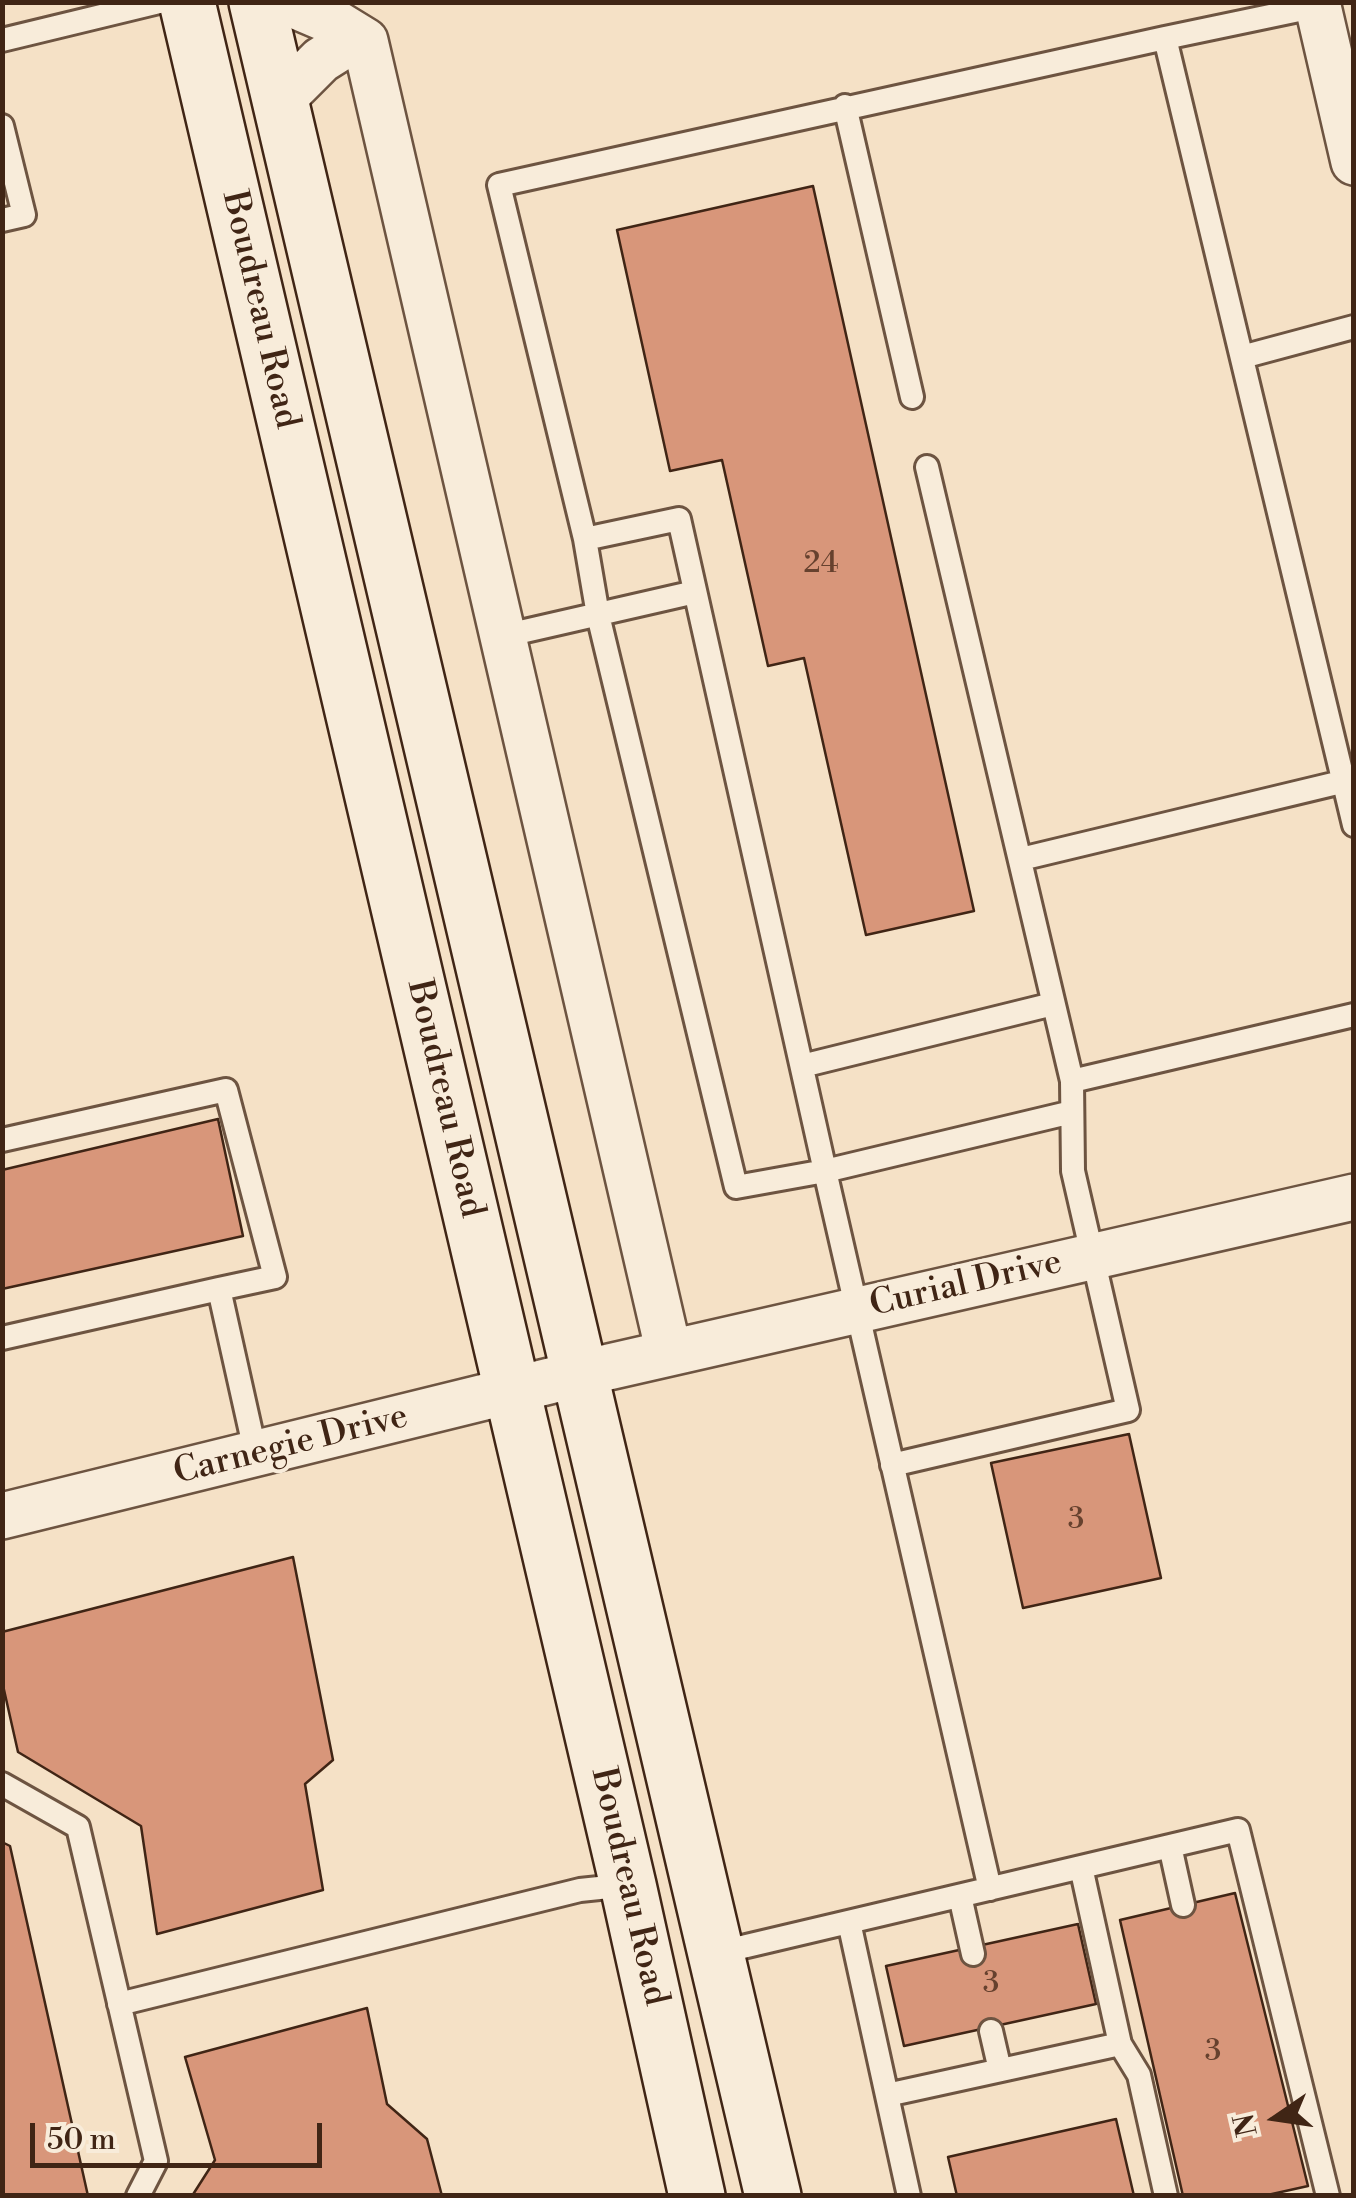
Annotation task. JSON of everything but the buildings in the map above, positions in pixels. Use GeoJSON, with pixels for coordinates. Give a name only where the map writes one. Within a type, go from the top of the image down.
{"type":"FeatureCollection","features":[{"type":"Feature","properties":{"kind":"main road","name":"Boudreau Road"},"geometry":{"type":"LineString","coordinates":[[187,2],[698,2196]]}},
{"type":"Feature","properties":{"kind":"main road","name":"Boudreau Road"},"geometry":{"type":"LineString","coordinates":[[257,2],[773,2196]]}},
{"type":"Feature","properties":{"kind":"street"},"geometry":{"type":"LineString","coordinates":[[287,2],[334,22],[365,41],[669,1352]]}},
{"type":"Feature","properties":{"kind":"street"},"geometry":{"type":"LineString","coordinates":[[1318,4],[1354,162]]}},
{"type":"Feature","properties":{"kind":"street"},"geometry":{"type":"LineString","coordinates":[[280,101],[321,60],[340,48],[365,41]]}},
{"type":"Feature","properties":{"kind":"street","name":"Curial Drive"},"geometry":{"type":"LineString","coordinates":[[578,1374],[1354,1197]]}},
{"type":"Feature","properties":{"kind":"street","name":"Carnegie Drive"},"geometry":{"type":"LineString","coordinates":[[2,1516],[578,1374]]}},
{"type":"Feature","properties":{"kind":"lane"},"geometry":{"type":"LineString","coordinates":[[2,40],[159,2]]}},
{"type":"Feature","properties":{"kind":"lane"},"geometry":{"type":"LineString","coordinates":[[1072,1112],[825,1171],[736,1187],[499,185],[1318,4]]}},
{"type":"Feature","properties":{"kind":"lane"},"geometry":{"type":"LineString","coordinates":[[1165,38],[1349,780],[1354,825]]}},
{"type":"Feature","properties":{"kind":"lane"},"geometry":{"type":"LineString","coordinates":[[846,106],[912,398]]}},
{"type":"Feature","properties":{"kind":"lane"},"geometry":{"type":"LineString","coordinates":[[2,126],[24,214],[2,220]]}},
{"type":"Feature","properties":{"kind":"lane"},"geometry":{"type":"LineString","coordinates":[[1242,357],[1354,328]]}},
{"type":"Feature","properties":{"kind":"lane"},"geometry":{"type":"LineString","coordinates":[[892,1465],[1128,1410],[1073,1171],[1072,1081],[927,467]]}},
{"type":"Feature","properties":{"kind":"lane"},"geometry":{"type":"LineString","coordinates":[[585,538],[679,519],[990,1889]]}},
{"type":"Feature","properties":{"kind":"lane"},"geometry":{"type":"LineString","coordinates":[[503,636],[695,592]]}},
{"type":"Feature","properties":{"kind":"lane"},"geometry":{"type":"LineString","coordinates":[[1020,859],[1349,780]]}},
{"type":"Feature","properties":{"kind":"lane"},"geometry":{"type":"LineString","coordinates":[[802,1066],[1053,1004]]}},
{"type":"Feature","properties":{"kind":"lane"},"geometry":{"type":"LineString","coordinates":[[1072,1081],[1354,1015]]}},
{"type":"Feature","properties":{"kind":"lane"},"geometry":{"type":"LineString","coordinates":[[2,1140],[226,1090],[275,1277],[2,1338]]}},
{"type":"Feature","properties":{"kind":"lane"},"geometry":{"type":"LineString","coordinates":[[219,1289],[256,1455]]}},
{"type":"Feature","properties":{"kind":"lane"},"geometry":{"type":"LineString","coordinates":[[2,1784],[78,1827],[156,2161],[138,2196]]}},
{"type":"Feature","properties":{"kind":"lane"},"geometry":{"type":"LineString","coordinates":[[716,1953],[1238,1830],[1328,2196]]}},
{"type":"Feature","properties":{"kind":"lane"},"geometry":{"type":"LineString","coordinates":[[1170,1846],[1183,1904]]}},
{"type":"Feature","properties":{"kind":"lane"},"geometry":{"type":"LineString","coordinates":[[1081,1867],[1120,2044],[1139,2075],[1166,2196]]}},
{"type":"Feature","properties":{"kind":"lane"},"geometry":{"type":"LineString","coordinates":[[119,2004],[580,1890],[628,1885]]}},
{"type":"Feature","properties":{"kind":"lane"},"geometry":{"type":"LineString","coordinates":[[960,1896],[974,1954]]}},
{"type":"Feature","properties":{"kind":"lane"},"geometry":{"type":"LineString","coordinates":[[849,1922],[909,2196]]}},
{"type":"Feature","properties":{"kind":"lane"},"geometry":{"type":"LineString","coordinates":[[991,2031],[1000,2070]]}},
{"type":"Feature","properties":{"kind":"lane"},"geometry":{"type":"LineString","coordinates":[[886,2095],[1120,2044]]}}]}
